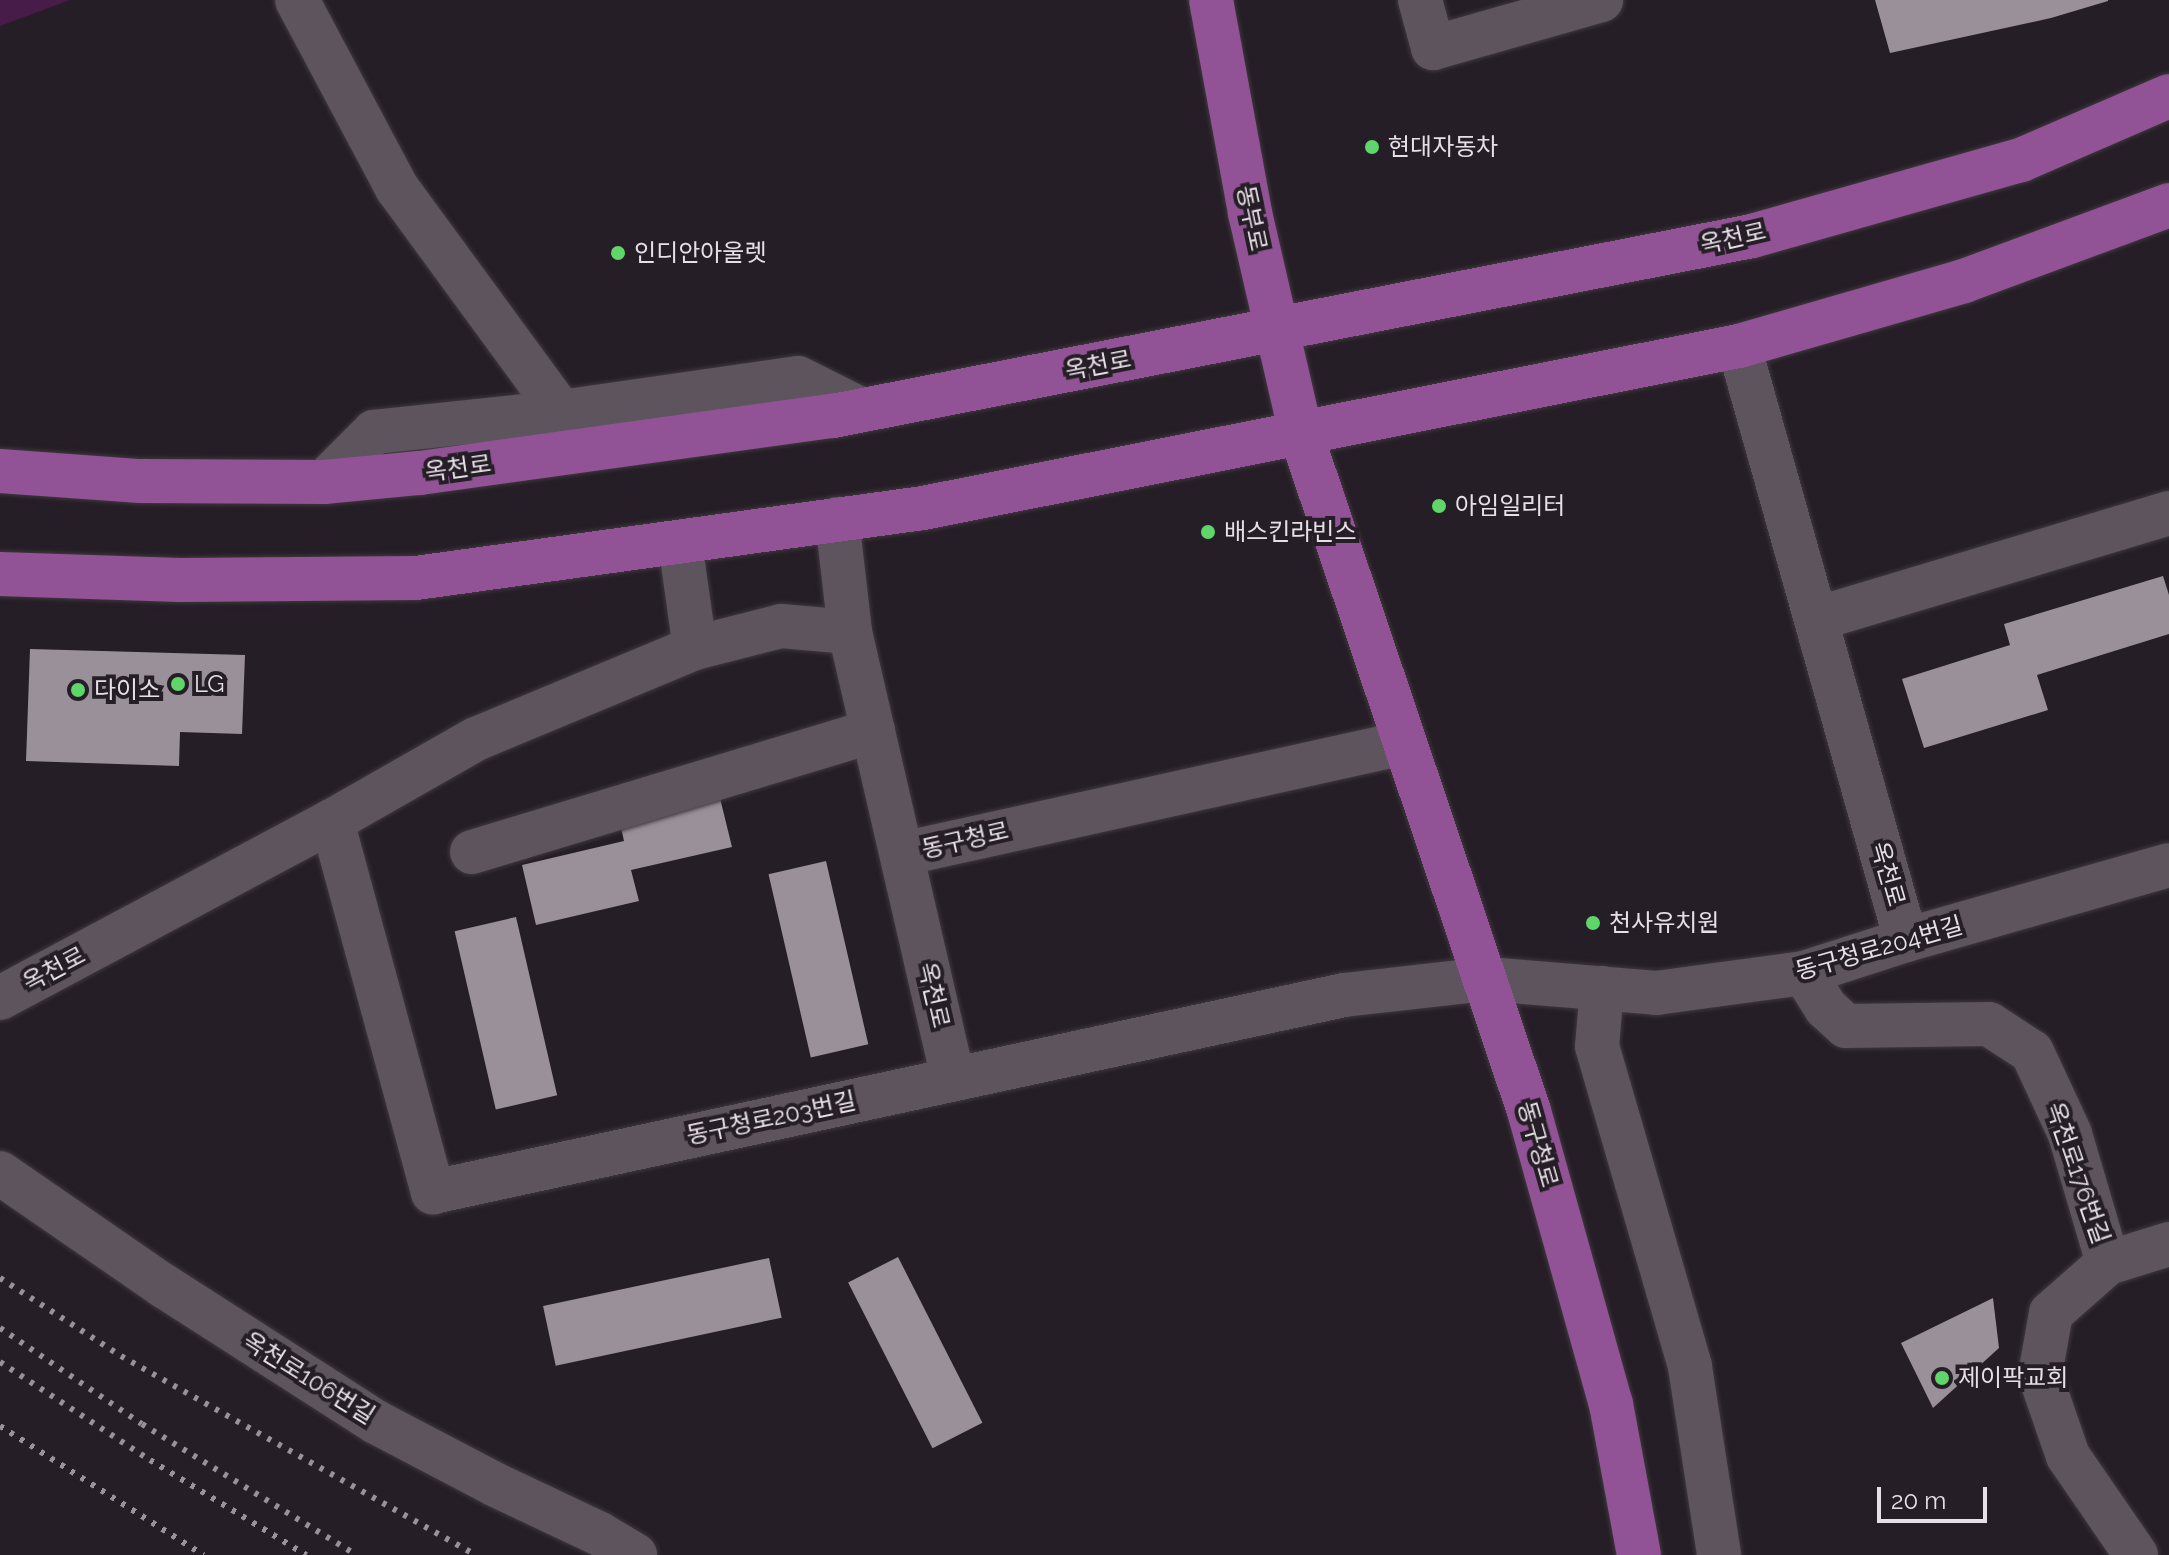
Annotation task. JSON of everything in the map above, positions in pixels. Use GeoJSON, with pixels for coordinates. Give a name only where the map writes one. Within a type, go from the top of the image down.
{"type":"FeatureCollection","features":[{"type":"Feature","properties":{"kind":"main road","name":"동부로"},"geometry":{"type":"LineString","coordinates":[[1211,0],[1250,213],[1301,434]]}},
{"type":"Feature","properties":{"kind":"main road","name":"옥천로"},"geometry":{"type":"LineString","coordinates":[[0,471],[141,481],[324,482],[435,471],[862,410],[1752,236],[2021,160],[2169,96]]}},
{"type":"Feature","properties":{"kind":"main road"},"geometry":{"type":"LineString","coordinates":[[0,574],[180,580],[416,578],[923,508],[1739,346],[1964,281],[2169,205]]}},
{"type":"Feature","properties":{"kind":"main road","name":"동구청로"},"geometry":{"type":"LineString","coordinates":[[1301,434],[1529,1111],[1611,1404],[1639,1555]]}},
{"type":"Feature","properties":{"kind":"street"},"geometry":{"type":"LineString","coordinates":[[297,0],[397,188],[561,412]]}},
{"type":"Feature","properties":{"kind":"street"},"geometry":{"type":"LineString","coordinates":[[1420,0],[1433,48],[1601,0]]}},
{"type":"Feature","properties":{"kind":"street","name":"옥천로"},"geometry":{"type":"LineString","coordinates":[[1739,346],[1906,940]]}},
{"type":"Feature","properties":{"kind":"street"},"geometry":{"type":"LineString","coordinates":[[324,482],[374,432],[561,412],[798,378],[862,410]]}},
{"type":"Feature","properties":{"kind":"street"},"geometry":{"type":"LineString","coordinates":[[1816,619],[2169,513]]}},
{"type":"Feature","properties":{"kind":"street","name":"옥천로"},"geometry":{"type":"LineString","coordinates":[[837,519],[850,632],[953,1079]]}},
{"type":"Feature","properties":{"kind":"street"},"geometry":{"type":"LineString","coordinates":[[680,543],[695,648]]}},
{"type":"Feature","properties":{"kind":"street","name":"옥천로"},"geometry":{"type":"LineString","coordinates":[[0,998],[332,821],[476,739],[695,648],[781,626],[850,632]]}},
{"type":"Feature","properties":{"kind":"street"},"geometry":{"type":"LineString","coordinates":[[472,852],[873,731]]}},
{"type":"Feature","properties":{"kind":"street","name":"동구청로"},"geometry":{"type":"LineString","coordinates":[[902,854],[1404,743]]}},
{"type":"Feature","properties":{"kind":"street","name":"동구청로203번길"},"geometry":{"type":"LineString","coordinates":[[332,821],[433,1192],[1344,995],[1487,979]]}},
{"type":"Feature","properties":{"kind":"street","name":"동구청로204번길"},"geometry":{"type":"LineString","coordinates":[[1487,979],[1656,993],[1804,973],[1906,940],[2169,865]]}},
{"type":"Feature","properties":{"kind":"street","name":"옥천로176번길"},"geometry":{"type":"LineString","coordinates":[[1804,973],[1826,1008],[1846,1026],[1989,1024],[2032,1052],[2070,1134],[2108,1263],[2051,1313],[2040,1375],[2068,1456],[2136,1555]]}},
{"type":"Feature","properties":{"kind":"street"},"geometry":{"type":"LineString","coordinates":[[1602,988],[1597,1046],[1690,1367],[1719,1555]]}},
{"type":"Feature","properties":{"kind":"street","name":"옥천로106번길"},"geometry":{"type":"LineString","coordinates":[[0,1173],[164,1286],[376,1422],[635,1555]]}},
{"type":"Feature","properties":{"kind":"street"},"geometry":{"type":"LineString","coordinates":[[2108,1263],[2169,1244]]}},
{"type":"Feature","properties":{"kind":"shaded area"},"geometry":{"type":"Polygon","coordinates":[[[0,0],[70,0],[0,26],[0,0]]]}},
{"type":"Feature","properties":{"kind":"building"},"geometry":{"type":"Polygon","coordinates":[[[1875,0],[2108,1],[2051,18],[1890,53],[1875,0]]]}},
{"type":"Feature","properties":{"kind":"building"},"geometry":{"type":"Polygon","coordinates":[[[2163,576],[2169,595],[2169,634],[2037,675],[2048,710],[1924,748],[1902,679],[2010,645],[2004,624],[2163,576]]]}},
{"type":"Feature","properties":{"kind":"building"},"geometry":{"type":"Polygon","coordinates":[[[30,649],[245,655],[242,734],[180,732],[179,766],[26,761],[30,649]]]}},
{"type":"Feature","properties":{"kind":"building"},"geometry":{"type":"Polygon","coordinates":[[[718,790],[732,847],[631,870],[639,901],[536,925],[522,865],[624,841],[618,814],[718,790]]]}},
{"type":"Feature","properties":{"kind":"building"},"geometry":{"type":"Polygon","coordinates":[[[826,861],[868,1044],[811,1057],[769,874],[826,861]]]}},
{"type":"Feature","properties":{"kind":"building"},"geometry":{"type":"Polygon","coordinates":[[[516,917],[557,1095],[496,1109],[455,931],[516,917]]]}},
{"type":"Feature","properties":{"kind":"building"},"geometry":{"type":"Polygon","coordinates":[[[898,1257],[982,1423],[933,1448],[848,1282],[898,1257]]]}},
{"type":"Feature","properties":{"kind":"building"},"geometry":{"type":"Polygon","coordinates":[[[769,1258],[782,1318],[556,1366],[543,1306],[769,1258]]]}},
{"type":"Feature","properties":{"kind":"building","name":"제이팍교회"},"geometry":{"type":"Polygon","coordinates":[[[1993,1298],[1999,1348],[1933,1408],[1901,1343],[1993,1298]]]}},
{"type":"Feature","properties":{"kind":"railway"},"geometry":{"type":"LineString","coordinates":[[0,1278],[121,1356],[475,1555]]}},
{"type":"Feature","properties":{"kind":"railway"},"geometry":{"type":"LineString","coordinates":[[0,1328],[142,1424],[357,1555]]}},
{"type":"Feature","properties":{"kind":"railway"},"geometry":{"type":"LineString","coordinates":[[0,1362],[150,1460],[306,1555]]}},
{"type":"Feature","properties":{"kind":"railway"},"geometry":{"type":"LineString","coordinates":[[0,1426],[203,1555]]}},
{"type":"Feature","properties":{"kind":"place","name":"현대자동차"},"geometry":{"type":"Point","coordinates":[1372,147]}},
{"type":"Feature","properties":{"kind":"place","name":"인디안아울렛"},"geometry":{"type":"Point","coordinates":[618,253]}},
{"type":"Feature","properties":{"kind":"place","name":"아임일리터"},"geometry":{"type":"Point","coordinates":[1439,506]}},
{"type":"Feature","properties":{"kind":"place","name":"배스킨라빈스"},"geometry":{"type":"Point","coordinates":[1208,532]}},
{"type":"Feature","properties":{"kind":"place","name":"LG"},"geometry":{"type":"Point","coordinates":[178,684]}},
{"type":"Feature","properties":{"kind":"place","name":"다이소"},"geometry":{"type":"Point","coordinates":[78,690]}},
{"type":"Feature","properties":{"kind":"place","name":"천사유치원"},"geometry":{"type":"Point","coordinates":[1593,923]}},
{"type":"Feature","properties":{"kind":"place","name":"제이팍교회"},"geometry":{"type":"Point","coordinates":[1942,1378]}}]}
